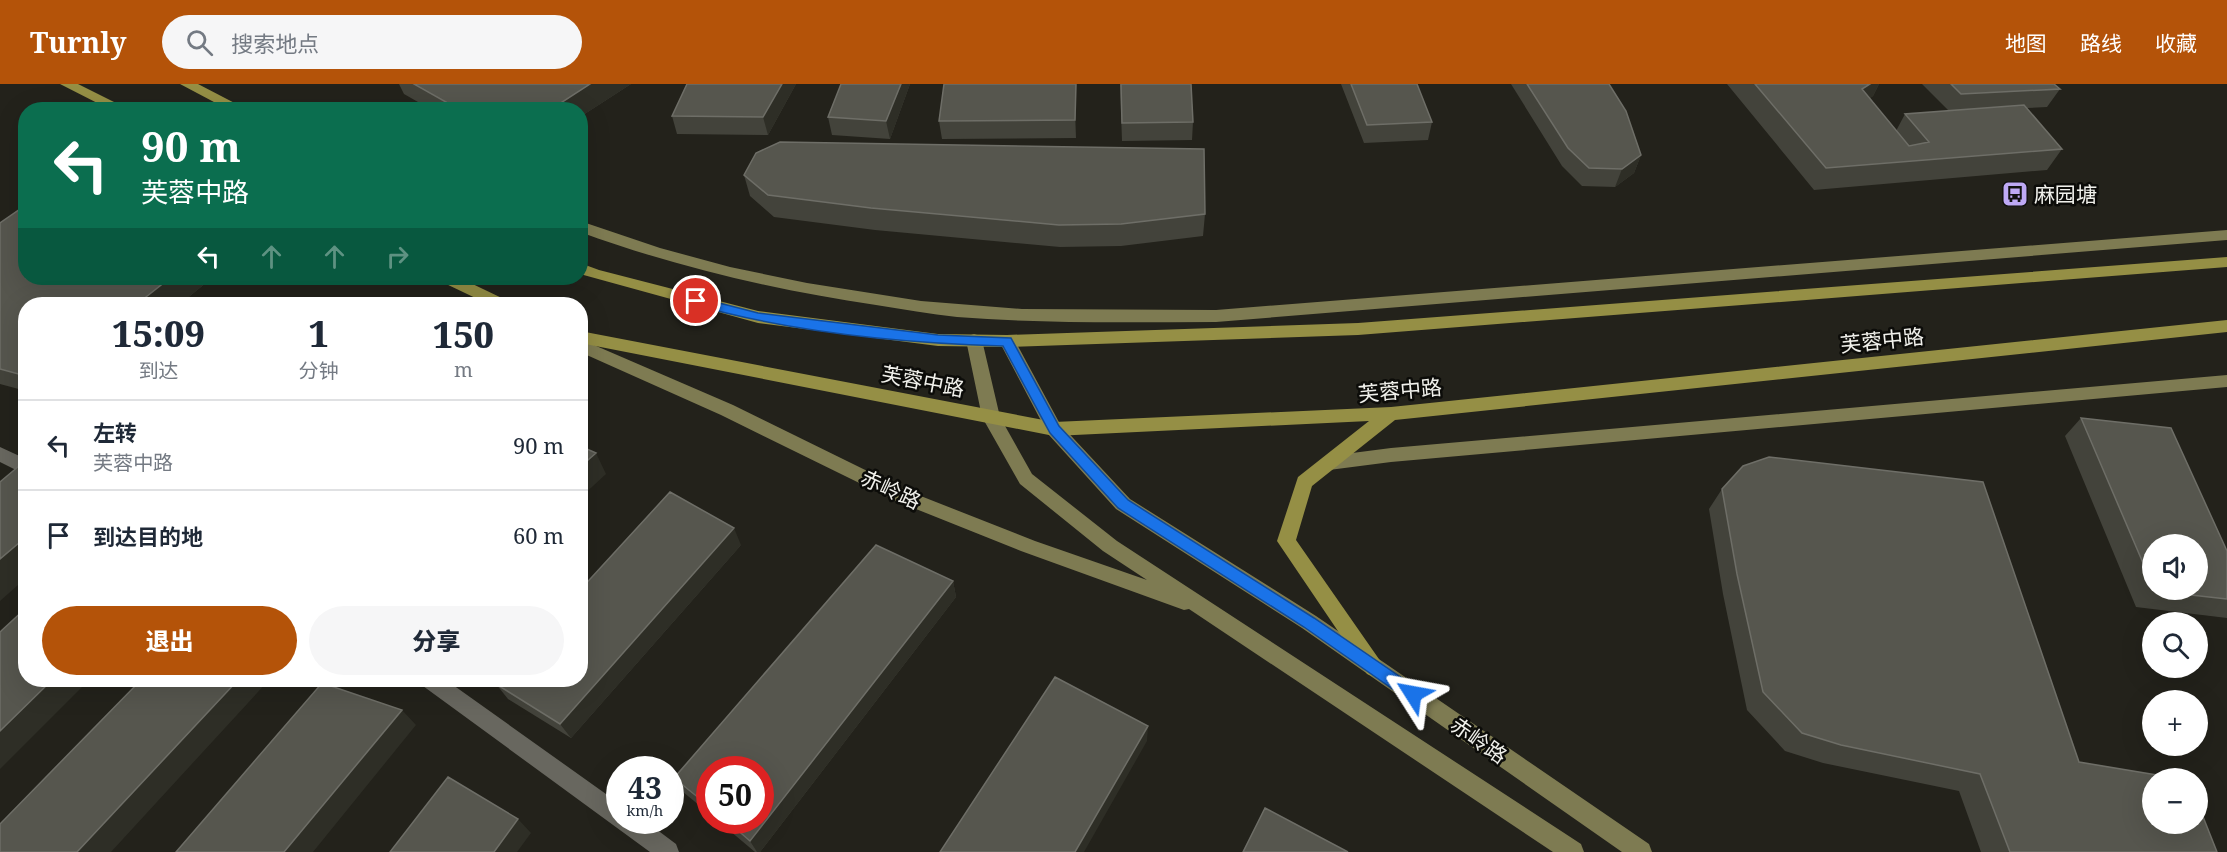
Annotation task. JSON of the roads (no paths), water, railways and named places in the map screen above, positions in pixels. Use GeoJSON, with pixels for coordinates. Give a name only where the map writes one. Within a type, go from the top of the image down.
{"type":"FeatureCollection","features":[{"type":"Feature","properties":{"kind":"main road"},"geometry":{"type":"LineString","coordinates":[[68,84],[106,102]]}},
{"type":"Feature","properties":{"kind":"main road"},"geometry":{"type":"LineString","coordinates":[[187,84],[224,102]]}},
{"type":"Feature","properties":{"kind":"main road","name":"芙蓉中路"},"geometry":{"type":"LineString","coordinates":[[588,271],[758,317],[938,340],[1007,341],[1358,329],[2227,262]]}},
{"type":"Feature","properties":{"kind":"main road"},"geometry":{"type":"LineString","coordinates":[[462,285],[486,297]]}},
{"type":"Feature","properties":{"kind":"main road","name":"芙蓉中路"},"geometry":{"type":"LineString","coordinates":[[588,340],[1054,429],[1391,414],[2227,326]]}},
{"type":"Feature","properties":{"kind":"main road"},"geometry":{"type":"LineString","coordinates":[[1374,668],[1286,541],[1304,482],[1391,414]]}},
{"type":"Feature","properties":{"kind":"street"},"geometry":{"type":"LineString","coordinates":[[588,229],[625,244],[706,267],[822,293],[956,311],[1087,316],[1216,316],[2227,236]]}},
{"type":"Feature","properties":{"kind":"street","name":"赤岭路"},"geometry":{"type":"LineString","coordinates":[[974,340],[991,417],[1026,479],[1110,546],[1573,852]]}},
{"type":"Feature","properties":{"kind":"street","name":"赤岭路"},"geometry":{"type":"LineString","coordinates":[[1007,341],[1054,429],[1123,504],[1309,622],[1641,852]]}},
{"type":"Feature","properties":{"kind":"street","name":"赤岭路"},"geometry":{"type":"LineString","coordinates":[[588,349],[727,410],[902,496],[1029,546],[1211,612]]}},
{"type":"Feature","properties":{"kind":"street"},"geometry":{"type":"LineString","coordinates":[[1329,463],[1391,455],[2227,381]]}},
{"type":"Feature","properties":{"kind":"street"},"geometry":{"type":"LineString","coordinates":[[0,454],[18,464]]}},
{"type":"Feature","properties":{"kind":"street"},"geometry":{"type":"LineString","coordinates":[[440,687],[606,807]]}},
{"type":"Feature","properties":{"kind":"street"},"geometry":{"type":"LineString","coordinates":[[644,834],[668,852]]}},
{"type":"Feature","properties":{"kind":"place","name":"麻园塘"},"geometry":{"type":"Point","coordinates":[2015,194]}}]}
